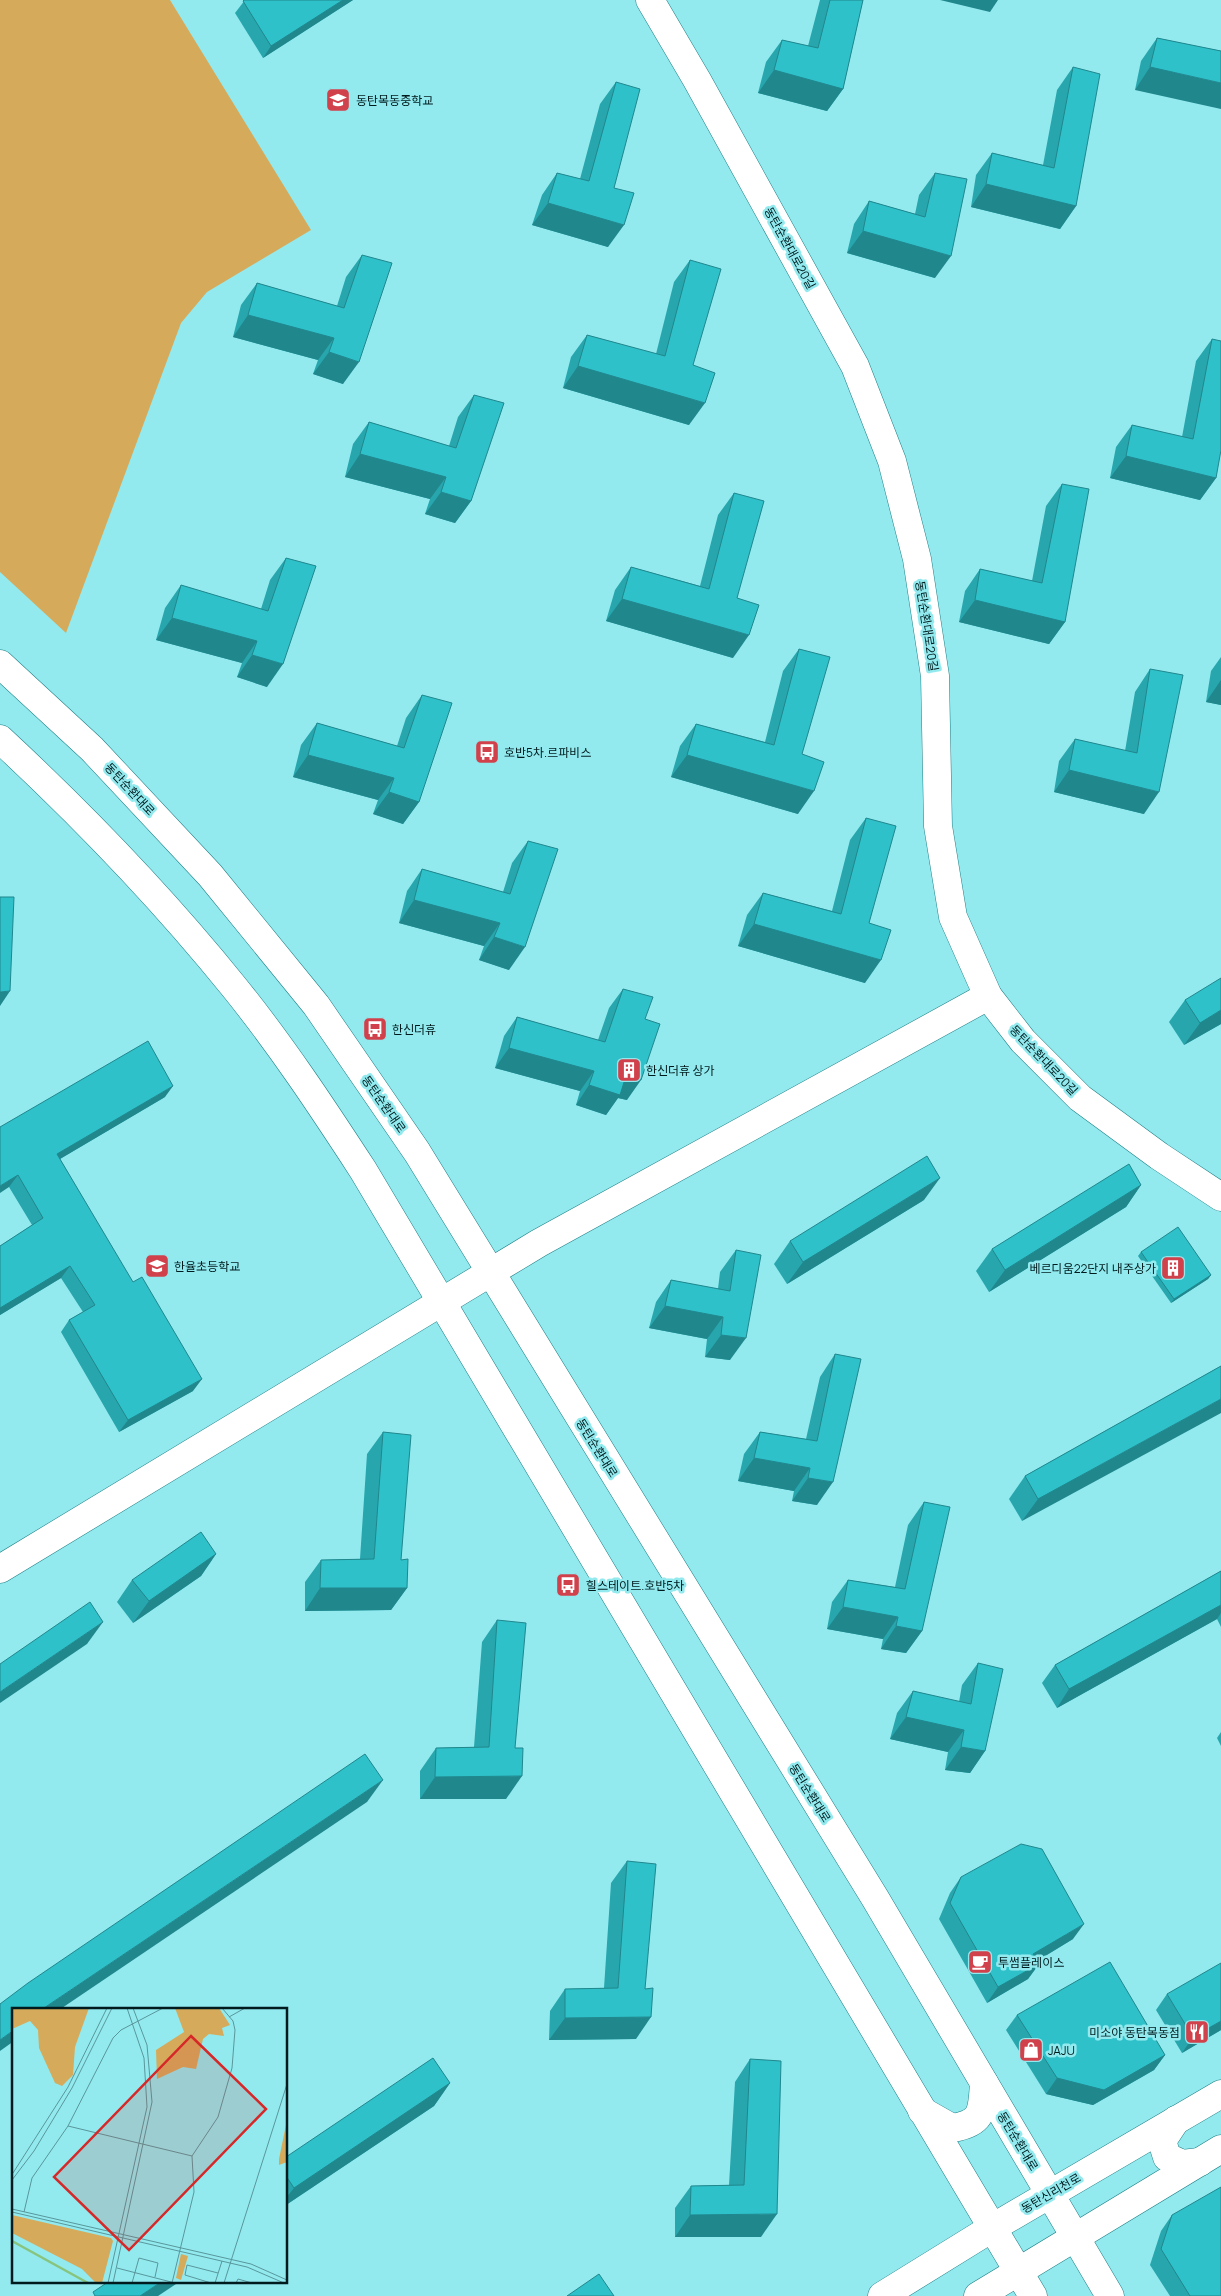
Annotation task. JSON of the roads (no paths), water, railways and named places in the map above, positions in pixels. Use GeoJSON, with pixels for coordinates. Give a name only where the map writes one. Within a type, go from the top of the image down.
{"type":"FeatureCollection","features":[{"type":"Feature","properties":{"kind":"main road","name":"동탄순환대로20길"},"geometry":{"type":"LineString","coordinates":[[650,0],[697,80],[854,366],[892,461],[917,559],[935,676],[938,826],[953,918],[988,996],[1022,1041],[1080,1098],[1159,1156],[1221,1197]]}},
{"type":"Feature","properties":{"kind":"main road","name":"동탄순환대로"},"geometry":{"type":"LineString","coordinates":[[0,664],[92,749],[210,874],[316,1005],[417,1152],[874,1898],[1110,2296]]}},
{"type":"Feature","properties":{"kind":"main road"},"geometry":{"type":"LineString","coordinates":[[0,739],[45,781],[186,929],[236,988],[319,1102],[363,1170],[1033,2296]]}},
{"type":"Feature","properties":{"kind":"main road"},"geometry":{"type":"LineString","coordinates":[[0,1569],[489,1272],[988,996]]}},
{"type":"Feature","properties":{"kind":"main road"},"geometry":{"type":"LineString","coordinates":[[922,2111],[952,2128],[969,2125],[982,2112],[984,2083]]}},
{"type":"Feature","properties":{"kind":"main road","name":"동탄신리천로"},"geometry":{"type":"LineString","coordinates":[[882,2296],[1049,2194],[1221,2094]]}},
{"type":"Feature","properties":{"kind":"main road"},"geometry":{"type":"LineString","coordinates":[[1176,2120],[1162,2141],[1167,2157],[1182,2164],[1210,2156]]}},
{"type":"Feature","properties":{"kind":"main road"},"geometry":{"type":"LineString","coordinates":[[978,2296],[1210,2156]]}},
{"type":"Feature","properties":{"kind":"place","name":"동탄목동중학교"},"geometry":{"type":"Point","coordinates":[338,100]}},
{"type":"Feature","properties":{"kind":"place","name":"호반5차.르파비스"},"geometry":{"type":"Point","coordinates":[487,752]}},
{"type":"Feature","properties":{"kind":"place","name":"한신더휴"},"geometry":{"type":"Point","coordinates":[375,1029]}},
{"type":"Feature","properties":{"kind":"place","name":"한신더휴 상가"},"geometry":{"type":"Point","coordinates":[629,1070]}},
{"type":"Feature","properties":{"kind":"place","name":"한율초등학교"},"geometry":{"type":"Point","coordinates":[157,1266]}},
{"type":"Feature","properties":{"kind":"place","name":"베르디움22단지 내주상가"},"geometry":{"type":"Point","coordinates":[1173,1268]}},
{"type":"Feature","properties":{"kind":"place","name":"힐스테이트.호반5차"},"geometry":{"type":"Point","coordinates":[568,1585]}},
{"type":"Feature","properties":{"kind":"place","name":"투썸플레이스"},"geometry":{"type":"Point","coordinates":[980,1962]}},
{"type":"Feature","properties":{"kind":"place","name":"미소야 동탄목동점"},"geometry":{"type":"Point","coordinates":[1197,2032]}},
{"type":"Feature","properties":{"kind":"place","name":"JAJU"},"geometry":{"type":"Point","coordinates":[1031,2050]}}]}
